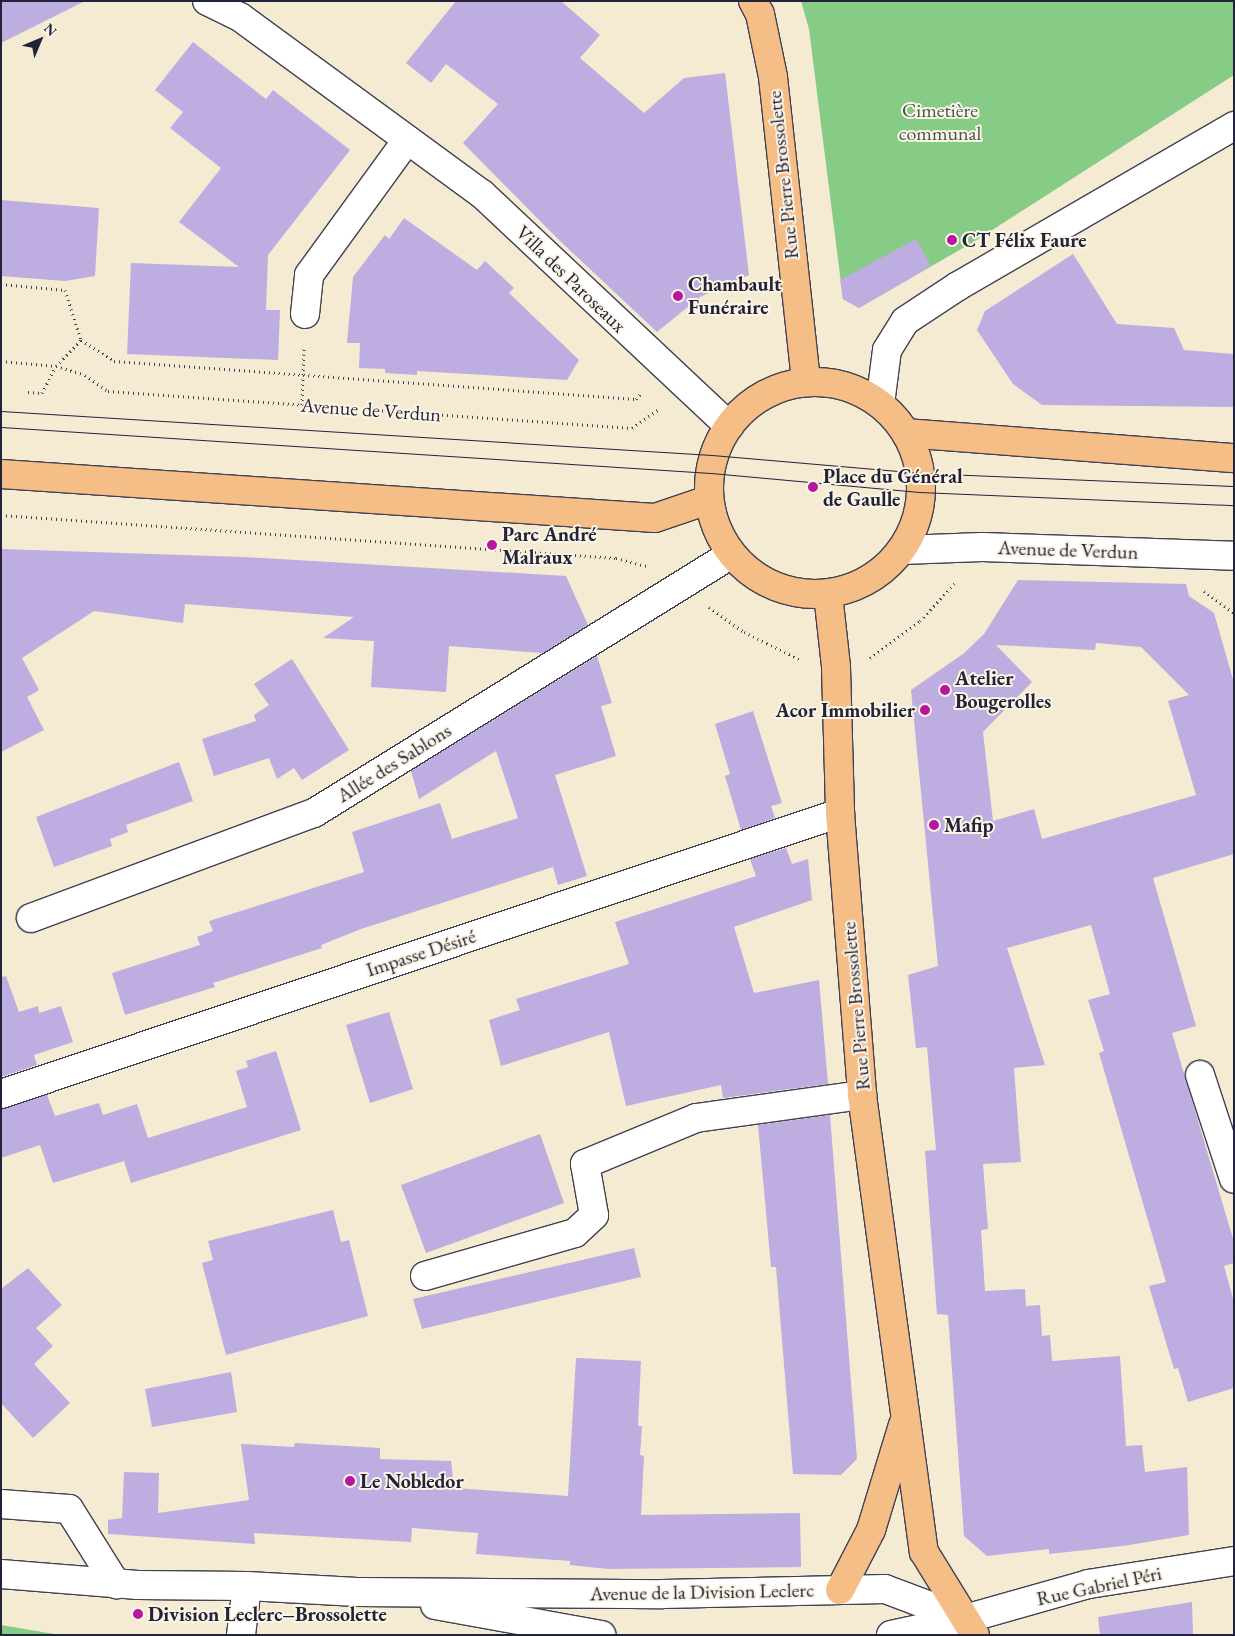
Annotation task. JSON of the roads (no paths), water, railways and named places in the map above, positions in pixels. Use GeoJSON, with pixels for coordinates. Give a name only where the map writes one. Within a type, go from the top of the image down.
{"type":"FeatureCollection","features":[{"type":"Feature","properties":{"kind":"main road","name":"Rue Pierre Brossolette"},"geometry":{"type":"LineString","coordinates":[[753,1],[760,14],[773,77],[806,381]]}},
{"type":"Feature","properties":{"kind":"main road"},"geometry":{"type":"LineString","coordinates":[[806,381],[832,383],[858,390],[880,404],[906,433],[921,473],[917,518],[902,550],[882,571],[865,581],[828,594],[792,592],[758,578],[731,554],[716,529],[708,500],[712,455],[729,426],[747,405],[775,389],[806,381]]}},
{"type":"Feature","properties":{"kind":"main road"},"geometry":{"type":"LineString","coordinates":[[906,433],[1234,458]]}},
{"type":"Feature","properties":{"kind":"main road"},"geometry":{"type":"LineString","coordinates":[[1,474],[655,518],[708,500]]}},
{"type":"Feature","properties":{"kind":"main road","name":"Rue Pierre Brossolette"},"geometry":{"type":"LineString","coordinates":[[828,594],[836,668],[840,813],[862,1095],[924,1552],[970,1627]]}},
{"type":"Feature","properties":{"kind":"main road","name":"Rue Pierre Brossolette"},"geometry":{"type":"LineString","coordinates":[[840,1590],[871,1530],[906,1417]]}},
{"type":"Feature","properties":{"kind":"street","name":"Villa des Paroseaux"},"geometry":{"type":"LineString","coordinates":[[207,1],[240,17],[482,194],[729,426]]}},
{"type":"Feature","properties":{"kind":"street"},"geometry":{"type":"LineString","coordinates":[[880,404],[887,350],[905,320],[958,286],[1234,126]]}},
{"type":"Feature","properties":{"kind":"street"},"geometry":{"type":"LineString","coordinates":[[305,314],[309,275],[407,140]]}},
{"type":"Feature","properties":{"kind":"street","name":"Avenue de Verdun"},"geometry":{"type":"LineString","coordinates":[[902,550],[982,547],[1234,556]]}},
{"type":"Feature","properties":{"kind":"street","name":"Allée des Sablons"},"geometry":{"type":"LineString","coordinates":[[31,918],[314,813],[731,554]]}},
{"type":"Feature","properties":{"kind":"street","name":"Impasse Désiré"},"geometry":{"type":"LineString","coordinates":[[1,1094],[840,813]]}},
{"type":"Feature","properties":{"kind":"street"},"geometry":{"type":"LineString","coordinates":[[1200,1075],[1234,1179]]}},
{"type":"Feature","properties":{"kind":"street"},"geometry":{"type":"LineString","coordinates":[[426,1276],[575,1233],[594,1215],[586,1164],[696,1118],[862,1095]]}},
{"type":"Feature","properties":{"kind":"street"},"geometry":{"type":"LineString","coordinates":[[1,1504],[69,1509],[116,1584]]}},
{"type":"Feature","properties":{"kind":"street","name":"Rue Gabriel Péri"},"geometry":{"type":"LineString","coordinates":[[970,1627],[1089,1584],[1234,1561]]}},
{"type":"Feature","properties":{"kind":"street","name":"Avenue de la Division Leclerc"},"geometry":{"type":"LineString","coordinates":[[1,1574],[116,1584],[247,1586],[357,1592],[663,1594],[885,1589],[970,1627]]}},
{"type":"Feature","properties":{"kind":"street"},"geometry":{"type":"LineString","coordinates":[[241,1635],[247,1586]]}},
{"type":"Feature","properties":{"kind":"street","name":"Avenue de la Division Leclerc"},"geometry":{"type":"LineString","coordinates":[[357,1592],[601,1635]]}},
{"type":"Feature","properties":{"kind":"street"},"geometry":{"type":"LineString","coordinates":[[891,1635],[970,1627]]}},
{"type":"Feature","properties":{"kind":"tram line"},"geometry":{"type":"LineString","coordinates":[[1,411],[712,455],[921,473],[1234,486]]}},
{"type":"Feature","properties":{"kind":"tram line"},"geometry":{"type":"LineString","coordinates":[[1,427],[711,473],[919,492],[1234,505]]}},
{"type":"Feature","properties":{"kind":"place","name":"CT Félix Faure"},"geometry":{"type":"Point","coordinates":[952,240]}},
{"type":"Feature","properties":{"kind":"place","name":"Chambault Funéraire"},"geometry":{"type":"Point","coordinates":[678,296]}},
{"type":"Feature","properties":{"kind":"place","name":"Place du Général de Gaulle"},"geometry":{"type":"Point","coordinates":[813,487]}},
{"type":"Feature","properties":{"kind":"place","name":"Parc André Malraux"},"geometry":{"type":"Point","coordinates":[492,545]}},
{"type":"Feature","properties":{"kind":"place","name":"Atelier Bougerolles"},"geometry":{"type":"Point","coordinates":[945,690]}},
{"type":"Feature","properties":{"kind":"place","name":"Acor Immobilier"},"geometry":{"type":"Point","coordinates":[925,710]}},
{"type":"Feature","properties":{"kind":"place","name":"Mafip"},"geometry":{"type":"Point","coordinates":[934,825]}},
{"type":"Feature","properties":{"kind":"place","name":"Le Nobledor"},"geometry":{"type":"Point","coordinates":[350,1481]}},
{"type":"Feature","properties":{"kind":"place","name":"Division Leclerc–Brossolette"},"geometry":{"type":"Point","coordinates":[138,1614]}},
{"type":"Feature","properties":{"kind":"park label","name":"Cimetière communal"},"geometry":{"type":"Point","coordinates":[940,122]}}]}
